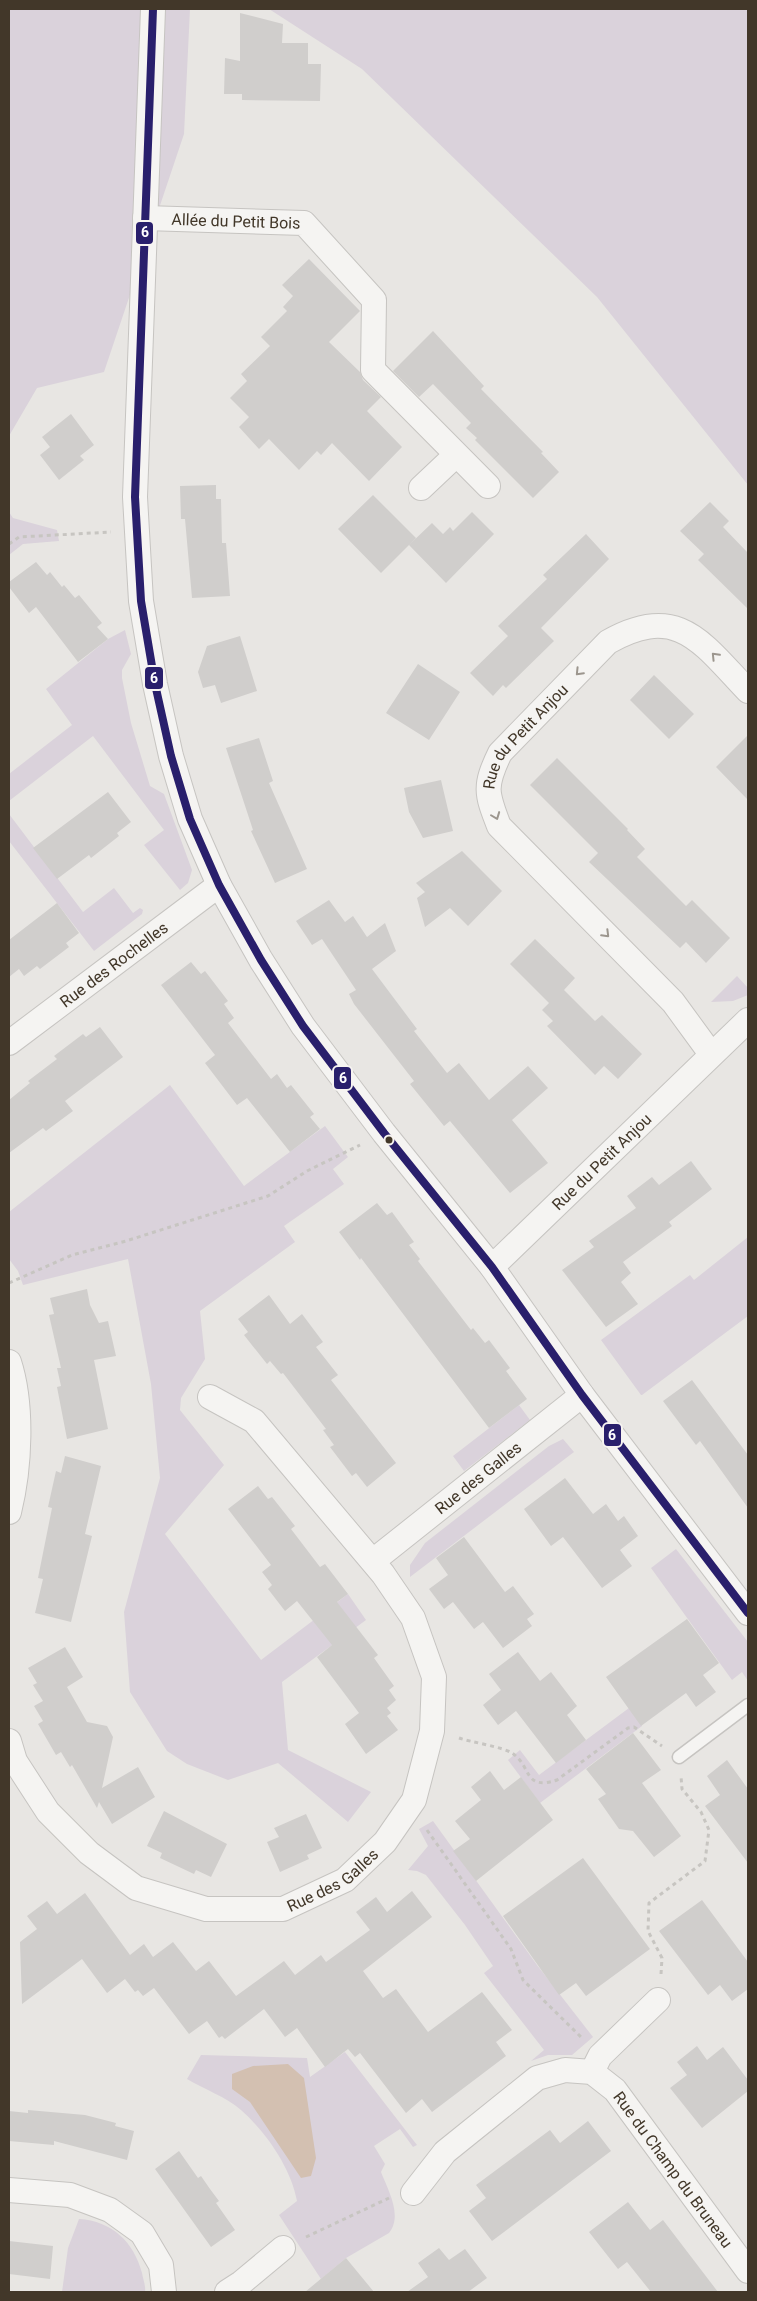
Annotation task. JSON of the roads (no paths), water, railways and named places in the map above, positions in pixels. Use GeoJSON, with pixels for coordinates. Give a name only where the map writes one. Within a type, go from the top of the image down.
{"type":"FeatureCollection","features":[{"type":"Feature","properties":{"kind":"street"},"geometry":{"type":"LineString","coordinates":[[153,9],[135,497],[141,601],[155,684],[169,747],[190,819],[219,885],[261,960],[303,1026],[384,1133],[492,1267],[582,1394],[748,1613]]}},
{"type":"Feature","properties":{"kind":"street","name":"Allée du Petit Bois"},"geometry":{"type":"LineString","coordinates":[[146,218],[304,223],[374,300],[372,370],[488,486]]}},
{"type":"Feature","properties":{"kind":"street"},"geometry":{"type":"LineString","coordinates":[[422,488],[456,455]]}},
{"type":"Feature","properties":{"kind":"street","name":"Rue du Petit Anjou"},"geometry":{"type":"LineString","coordinates":[[711,1054],[673,1002],[499,826],[490,802],[489,777],[500,754],[608,642],[629,630],[655,624],[681,630],[704,644],[748,691]]}},
{"type":"Feature","properties":{"kind":"street","name":"Rue des Rochelles"},"geometry":{"type":"LineString","coordinates":[[9,1043],[219,885]]}},
{"type":"Feature","properties":{"kind":"street","name":"Rue du Petit Anjou"},"geometry":{"type":"LineString","coordinates":[[492,1267],[748,1020]]}},
{"type":"Feature","properties":{"kind":"street"},"geometry":{"type":"LineString","coordinates":[[9,1362],[15,1381],[18,1438],[9,1512]]}},
{"type":"Feature","properties":{"kind":"street","name":"Rue des Galles"},"geometry":{"type":"LineString","coordinates":[[372,1561],[582,1394]]}},
{"type":"Feature","properties":{"kind":"street","name":"Rue des Galles"},"geometry":{"type":"LineString","coordinates":[[9,1741],[15,1761],[48,1812],[89,1854],[136,1888],[206,1909],[283,1909],[345,1880],[384,1842],[414,1800],[432,1731],[434,1677],[413,1618],[372,1561],[254,1421],[210,1398]]}},
{"type":"Feature","properties":{"kind":"street"},"geometry":{"type":"LineString","coordinates":[[413,2193],[446,2152],[537,2078],[596,2064],[658,2000]]}},
{"type":"Feature","properties":{"kind":"street","name":"Rue du Champ du Bruneau"},"geometry":{"type":"LineString","coordinates":[[596,2064],[748,2271]]}},
{"type":"Feature","properties":{"kind":"street"},"geometry":{"type":"LineString","coordinates":[[9,2190],[70,2195],[110,2210],[142,2233],[161,2265],[164,2292]]}},
{"type":"Feature","properties":{"kind":"street"},"geometry":{"type":"LineString","coordinates":[[239,2289],[283,2248]]}},
{"type":"Feature","properties":{"kind":"lane"},"geometry":{"type":"LineString","coordinates":[[678,1757],[748,1705]]}}]}
